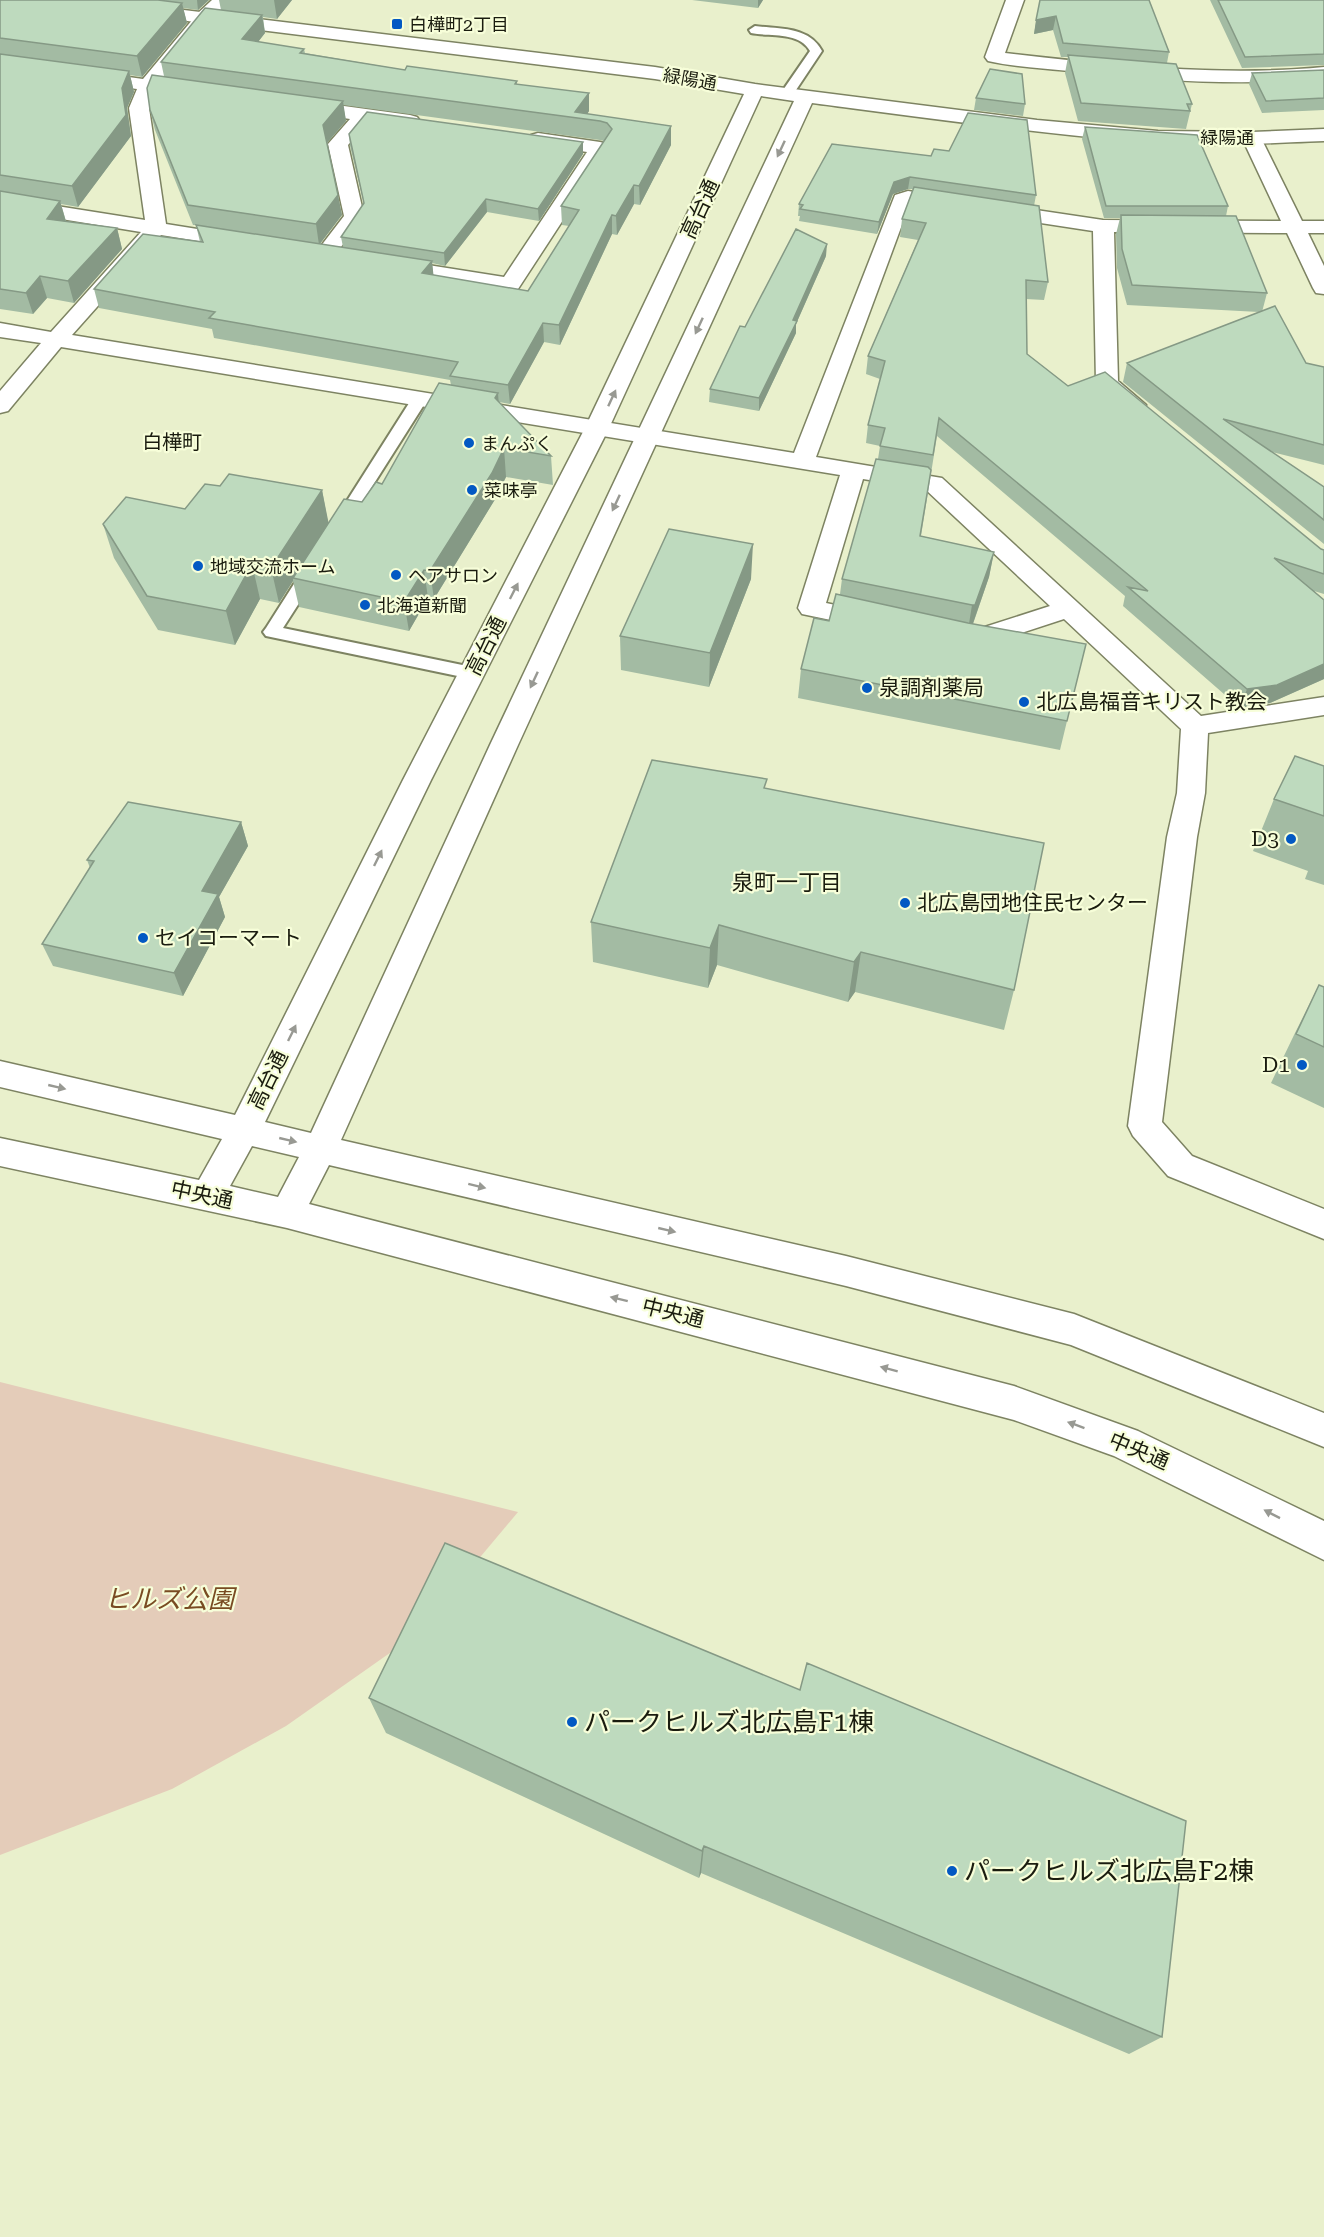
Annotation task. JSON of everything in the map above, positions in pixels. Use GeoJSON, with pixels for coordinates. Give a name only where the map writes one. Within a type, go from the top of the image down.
{"type":"FeatureCollection","features":[{"type":"Feature","properties":{"kind":"street","name":"緑陽通"},"geometry":{"type":"LineString","coordinates":[[58,0],[655,73],[755,90],[1037,126],[1158,136],[1252,138],[1324,135]]}},
{"type":"Feature","properties":{"kind":"street"},"geometry":{"type":"LineString","coordinates":[[156,228],[139,108],[148,85],[204,17],[222,0]]}},
{"type":"Feature","properties":{"kind":"street"},"geometry":{"type":"LineString","coordinates":[[1015,0],[994,57],[1140,74],[1288,78],[1324,73]]}},
{"type":"Feature","properties":{"kind":"street"},"geometry":{"type":"LineString","coordinates":[[0,65],[216,94]]}},
{"type":"Feature","properties":{"kind":"street","name":"高台通"},"geometry":{"type":"LineString","coordinates":[[207,1197],[244,1130],[597,428],[755,90]]}},
{"type":"Feature","properties":{"kind":"street"},"geometry":{"type":"LineString","coordinates":[[287,1213],[321,1148],[647,436],[797,95]]}},
{"type":"Feature","properties":{"kind":"street"},"geometry":{"type":"LineString","coordinates":[[285,104],[423,123]]}},
{"type":"Feature","properties":{"kind":"street"},"geometry":{"type":"LineString","coordinates":[[325,255],[354,216],[338,144],[364,115]]}},
{"type":"Feature","properties":{"kind":"street"},"geometry":{"type":"LineString","coordinates":[[371,262],[510,284],[600,148],[517,136]]}},
{"type":"Feature","properties":{"kind":"street"},"geometry":{"type":"LineString","coordinates":[[1252,138],[1324,288]]}},
{"type":"Feature","properties":{"kind":"street"},"geometry":{"type":"LineString","coordinates":[[802,462],[902,199],[908,197],[1103,226],[1324,227]]}},
{"type":"Feature","properties":{"kind":"street"},"geometry":{"type":"LineString","coordinates":[[0,203],[257,244]]}},
{"type":"Feature","properties":{"kind":"street"},"geometry":{"type":"LineString","coordinates":[[1103,226],[1107,383],[1152,420]]}},
{"type":"Feature","properties":{"kind":"street"},"geometry":{"type":"LineString","coordinates":[[0,406],[56,339],[156,228]]}},
{"type":"Feature","properties":{"kind":"street"},"geometry":{"type":"LineString","coordinates":[[302,251],[348,259]]}},
{"type":"Feature","properties":{"kind":"street"},"geometry":{"type":"LineString","coordinates":[[0,330],[933,483],[1195,726]]}},
{"type":"Feature","properties":{"kind":"street"},"geometry":{"type":"LineString","coordinates":[[853,471],[811,608],[901,627]]}},
{"type":"Feature","properties":{"kind":"street"},"geometry":{"type":"LineString","coordinates":[[935,634],[969,641],[1067,609]]}},
{"type":"Feature","properties":{"kind":"street"},"geometry":{"type":"LineString","coordinates":[[1195,726],[1324,706]]}},
{"type":"Feature","properties":{"kind":"street"},"geometry":{"type":"LineString","coordinates":[[1195,726],[1191,793],[1182,837],[1145,1126],[1180,1166],[1324,1224]]}},
{"type":"Feature","properties":{"kind":"street"},"geometry":{"type":"LineString","coordinates":[[0,1074],[846,1271],[1074,1330],[1324,1430]]}},
{"type":"Feature","properties":{"kind":"street","name":"中央通"},"geometry":{"type":"LineString","coordinates":[[0,1152],[287,1213],[1014,1403],[1125,1443],[1324,1541]]}},
{"type":"Feature","properties":{"kind":"lane"},"geometry":{"type":"LineString","coordinates":[[755,30],[806,38],[814,43],[816,51],[797,95]]}},
{"type":"Feature","properties":{"kind":"lane"},"geometry":{"type":"LineString","coordinates":[[419,400],[272,632],[472,673]]}},
{"type":"Feature","properties":{"kind":"green space","name":"ヒルズ公園"},"geometry":{"type":"Polygon","coordinates":[[[0,1382],[518,1512],[414,1636],[286,1726],[172,1789],[0,1855],[0,1382]]]}},
{"type":"Feature","properties":{"kind":"building"},"geometry":{"type":"Polygon","coordinates":[[[0,0],[158,0],[182,3],[137,56],[0,38],[0,0]]]}},
{"type":"Feature","properties":{"kind":"building"},"geometry":{"type":"Polygon","coordinates":[[[1040,0],[1149,0],[1169,52],[1063,43],[1056,16],[1036,20],[1040,0]]]}},
{"type":"Feature","properties":{"kind":"building"},"geometry":{"type":"Polygon","coordinates":[[[1218,0],[1324,0],[1324,54],[1245,57],[1218,0]]]}},
{"type":"Feature","properties":{"kind":"building"},"geometry":{"type":"Polygon","coordinates":[[[205,8],[262,15],[242,39],[304,49],[300,53],[405,70],[407,66],[517,81],[515,84],[589,93],[575,112],[671,126],[639,186],[634,185],[616,216],[612,215],[559,325],[543,323],[508,385],[450,376],[458,362],[209,318],[215,312],[94,289],[143,234],[203,242],[196,225],[432,261],[422,273],[528,291],[579,210],[561,206],[612,129],[607,123],[600,121],[161,62],[205,8]]]}},
{"type":"Feature","properties":{"kind":"building"},"geometry":{"type":"Polygon","coordinates":[[[0,54],[129,71],[122,88],[126,115],[72,186],[0,175],[0,54]]]}},
{"type":"Feature","properties":{"kind":"building"},"geometry":{"type":"Polygon","coordinates":[[[1068,55],[1176,64],[1192,104],[1187,104],[1190,111],[1081,103],[1068,55]]]}},
{"type":"Feature","properties":{"kind":"building"},"geometry":{"type":"Polygon","coordinates":[[[990,69],[1022,74],[1025,104],[976,98],[990,69]]]}},
{"type":"Feature","properties":{"kind":"building"},"geometry":{"type":"Polygon","coordinates":[[[1324,70],[1324,98],[1266,101],[1252,73],[1324,70]]]}},
{"type":"Feature","properties":{"kind":"building"},"geometry":{"type":"Polygon","coordinates":[[[152,75],[343,101],[323,125],[338,195],[316,224],[188,205],[150,110],[147,88],[152,75]]]}},
{"type":"Feature","properties":{"kind":"building"},"geometry":{"type":"Polygon","coordinates":[[[367,112],[583,142],[538,209],[486,199],[444,253],[341,237],[364,203],[349,134],[367,112]]]}},
{"type":"Feature","properties":{"kind":"building"},"geometry":{"type":"Polygon","coordinates":[[[968,113],[1027,120],[1036,195],[910,177],[894,182],[879,222],[800,209],[803,205],[799,204],[832,144],[931,156],[934,149],[949,151],[968,113]]]}},
{"type":"Feature","properties":{"kind":"building"},"geometry":{"type":"Polygon","coordinates":[[[1085,127],[1197,135],[1228,206],[1106,206],[1085,127]]]}},
{"type":"Feature","properties":{"kind":"building"},"geometry":{"type":"Polygon","coordinates":[[[914,187],[1039,206],[1048,282],[1026,280],[1027,354],[1068,386],[1105,372],[1324,550],[1324,574],[1274,558],[1324,600],[1324,664],[1277,685],[1247,689],[1128,587],[1148,591],[939,418],[933,455],[880,446],[885,428],[868,425],[885,361],[868,356],[926,223],[902,219],[914,187]]]}},
{"type":"Feature","properties":{"kind":"building"},"geometry":{"type":"Polygon","coordinates":[[[0,191],[60,201],[47,219],[117,228],[68,281],[40,276],[26,293],[0,289],[0,191]]]}},
{"type":"Feature","properties":{"kind":"building"},"geometry":{"type":"Polygon","coordinates":[[[1121,215],[1236,216],[1267,293],[1132,285],[1122,249],[1121,215]]]}},
{"type":"Feature","properties":{"kind":"building"},"geometry":{"type":"Polygon","coordinates":[[[796,229],[827,244],[793,320],[797,321],[759,398],[710,389],[740,326],[745,327],[796,229]]]}},
{"type":"Feature","properties":{"kind":"building"},"geometry":{"type":"Polygon","coordinates":[[[1275,306],[1306,363],[1324,367],[1324,445],[1223,419],[1324,487],[1324,520],[1127,363],[1275,306]]]}},
{"type":"Feature","properties":{"kind":"building"},"geometry":{"type":"Polygon","coordinates":[[[439,383],[498,393],[495,398],[551,456],[504,448],[492,473],[430,571],[424,570],[404,602],[293,578],[344,499],[362,502],[376,482],[382,484],[439,383]]]}},
{"type":"Feature","properties":{"kind":"building"},"geometry":{"type":"Polygon","coordinates":[[[876,459],[928,467],[931,470],[920,536],[994,552],[975,605],[842,579],[876,459]]]}},
{"type":"Feature","properties":{"kind":"building","name":"地域交流ホーム"},"geometry":{"type":"Polygon","coordinates":[[[229,474],[322,490],[271,568],[252,564],[226,611],[147,596],[103,524],[126,497],[185,509],[205,484],[220,486],[229,474]]]}},
{"type":"Feature","properties":{"kind":"building"},"geometry":{"type":"Polygon","coordinates":[[[669,529],[753,544],[710,653],[620,636],[669,529]]]}},
{"type":"Feature","properties":{"kind":"building"},"geometry":{"type":"Polygon","coordinates":[[[836,594],[968,623],[1086,644],[1067,721],[801,669],[814,618],[829,621],[836,594]]]}},
{"type":"Feature","properties":{"kind":"building"},"geometry":{"type":"Polygon","coordinates":[[[1295,756],[1324,766],[1324,816],[1274,799],[1295,756]]]}},
{"type":"Feature","properties":{"kind":"building","name":"北広島団地住民センター"},"geometry":{"type":"Polygon","coordinates":[[[652,760],[767,779],[764,788],[1044,843],[1014,990],[861,952],[854,962],[719,925],[710,948],[591,922],[652,760]]]}},
{"type":"Feature","properties":{"kind":"building"},"geometry":{"type":"Polygon","coordinates":[[[128,802],[241,822],[202,891],[218,894],[174,973],[42,944],[94,861],[87,860],[128,802]]]}},
{"type":"Feature","properties":{"kind":"building"},"geometry":{"type":"Polygon","coordinates":[[[1319,985],[1324,987],[1324,1047],[1296,1034],[1319,985]]]}},
{"type":"Feature","properties":{"kind":"building"},"geometry":{"type":"Polygon","coordinates":[[[445,1543],[800,1690],[807,1663],[1186,1821],[1162,2037],[704,1846],[702,1851],[369,1698],[445,1543]]]}},
{"type":"Feature","properties":{"kind":"place","name":"白樺町2丁目"},"geometry":{"type":"Point","coordinates":[397,24]}},
{"type":"Feature","properties":{"kind":"place","name":"まんぷく"},"geometry":{"type":"Point","coordinates":[469,443]}},
{"type":"Feature","properties":{"kind":"place","name":"菜味亭"},"geometry":{"type":"Point","coordinates":[472,490]}},
{"type":"Feature","properties":{"kind":"place","name":"地域交流ホーム"},"geometry":{"type":"Point","coordinates":[198,566]}},
{"type":"Feature","properties":{"kind":"place","name":"ヘアサロン"},"geometry":{"type":"Point","coordinates":[396,575]}},
{"type":"Feature","properties":{"kind":"place","name":"北海道新聞"},"geometry":{"type":"Point","coordinates":[365,605]}},
{"type":"Feature","properties":{"kind":"place","name":"泉調剤薬局"},"geometry":{"type":"Point","coordinates":[867,688]}},
{"type":"Feature","properties":{"kind":"place","name":"北広島福音キリスト教会"},"geometry":{"type":"Point","coordinates":[1024,702]}},
{"type":"Feature","properties":{"kind":"place","name":"D3"},"geometry":{"type":"Point","coordinates":[1291,839]}},
{"type":"Feature","properties":{"kind":"place","name":"北広島団地住民センター"},"geometry":{"type":"Point","coordinates":[905,903]}},
{"type":"Feature","properties":{"kind":"place","name":"セイコーマート"},"geometry":{"type":"Point","coordinates":[143,938]}},
{"type":"Feature","properties":{"kind":"place","name":"D1"},"geometry":{"type":"Point","coordinates":[1302,1065]}},
{"type":"Feature","properties":{"kind":"place","name":"パークヒルズ北広島F1棟"},"geometry":{"type":"Point","coordinates":[572,1722]}},
{"type":"Feature","properties":{"kind":"place","name":"パークヒルズ北広島F2棟"},"geometry":{"type":"Point","coordinates":[952,1871]}},
{"type":"Feature","properties":{"kind":"district","name":"白樺町"},"geometry":{"type":"Point","coordinates":[172,442]}},
{"type":"Feature","properties":{"kind":"district","name":"泉町一丁目"},"geometry":{"type":"Point","coordinates":[787,882]}}]}
